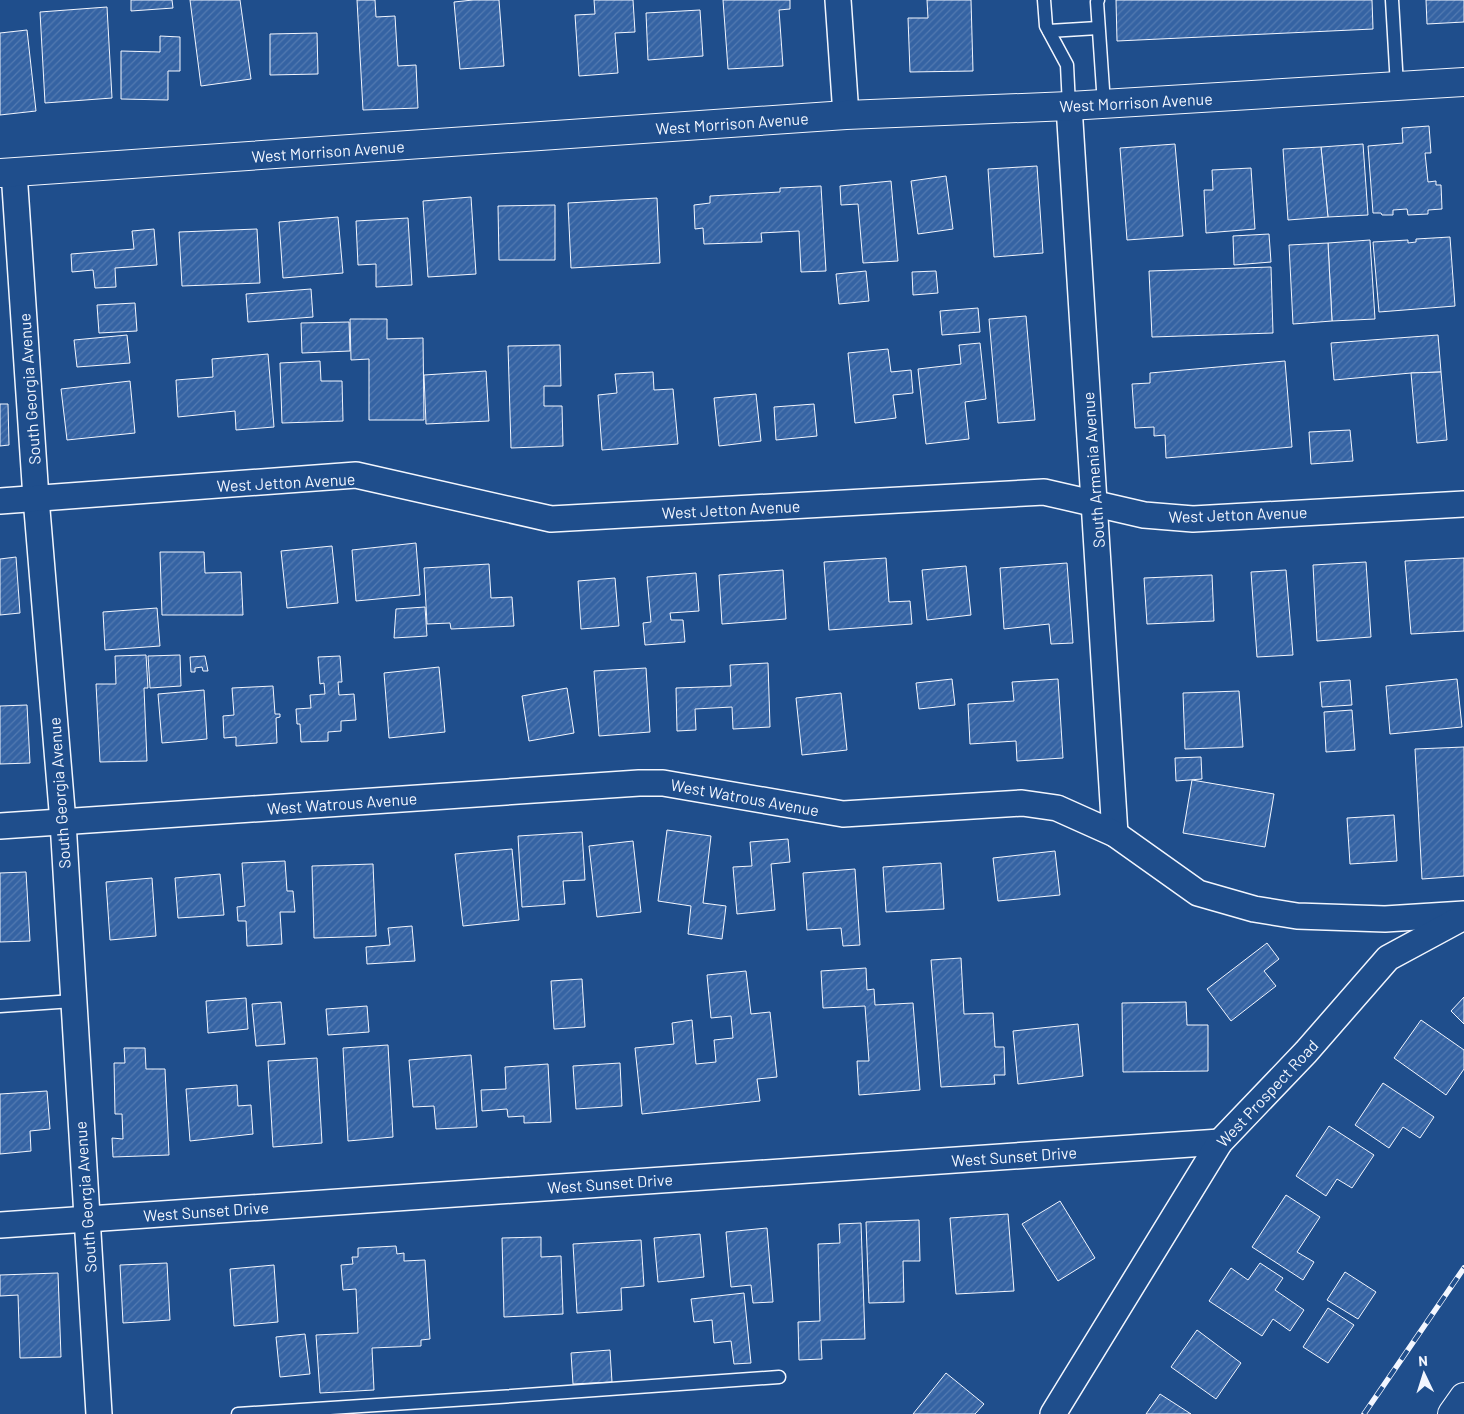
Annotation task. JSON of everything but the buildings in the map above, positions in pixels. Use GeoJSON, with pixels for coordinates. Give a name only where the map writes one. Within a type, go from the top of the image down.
{"type":"FeatureCollection","features":[{"type":"Feature","properties":{"kind":"main road","name":"West Morrison Avenue"},"geometry":{"type":"LineString","coordinates":[[7,172],[846,116],[1069,106],[1464,82]]}},
{"type":"Feature","properties":{"kind":"main road"},"geometry":{"type":"LineString","coordinates":[[1452,1414],[1464,1397]]}},
{"type":"Feature","properties":{"kind":"street"},"geometry":{"type":"LineString","coordinates":[[838,0],[846,116]]}},
{"type":"Feature","properties":{"kind":"street","name":"South Armenia Avenue"},"geometry":{"type":"LineString","coordinates":[[1069,106],[1115,834]]}},
{"type":"Feature","properties":{"kind":"street","name":"South Georgia Avenue"},"geometry":{"type":"LineString","coordinates":[[7,172],[63,822],[99,1414]]}},
{"type":"Feature","properties":{"kind":"street","name":"West Jetton Avenue"},"geometry":{"type":"LineString","coordinates":[[0,501],[356,476],[551,519],[1044,492],[1144,515],[1193,519],[1464,504]]}},
{"type":"Feature","properties":{"kind":"street","name":"West Watrous Avenue"},"geometry":{"type":"LineString","coordinates":[[0,826],[655,783],[843,814],[1022,803],[1056,808],[1115,834],[1198,893],[1254,909],[1297,916],[1385,919],[1464,916]]}},
{"type":"Feature","properties":{"kind":"street","name":"West Prospect Road"},"geometry":{"type":"LineString","coordinates":[[1052,1414],[1220,1142],[1306,1052],[1388,958],[1464,916]]}},
{"type":"Feature","properties":{"kind":"street","name":"West Sunset Drive"},"geometry":{"type":"LineString","coordinates":[[0,1225],[1220,1142]]}},
{"type":"Feature","properties":{"kind":"lane"},"geometry":{"type":"LineString","coordinates":[[1044,0],[1046,26],[1067,65],[1069,106]]}},
{"type":"Feature","properties":{"kind":"lane"},"geometry":{"type":"LineString","coordinates":[[1098,0],[1096,2],[1104,104]]}},
{"type":"Feature","properties":{"kind":"lane"},"geometry":{"type":"LineString","coordinates":[[1392,0],[1397,86]]}},
{"type":"Feature","properties":{"kind":"lane"},"geometry":{"type":"LineString","coordinates":[[1049,31],[1098,28]]}},
{"type":"Feature","properties":{"kind":"lane"},"geometry":{"type":"LineString","coordinates":[[0,1006],[73,1001]]}},
{"type":"Feature","properties":{"kind":"lane"},"geometry":{"type":"LineString","coordinates":[[238,1414],[779,1377]]}},
{"type":"Feature","properties":{"kind":"railway"},"geometry":{"type":"LineString","coordinates":[[1364,1414],[1464,1268]]}}]}
